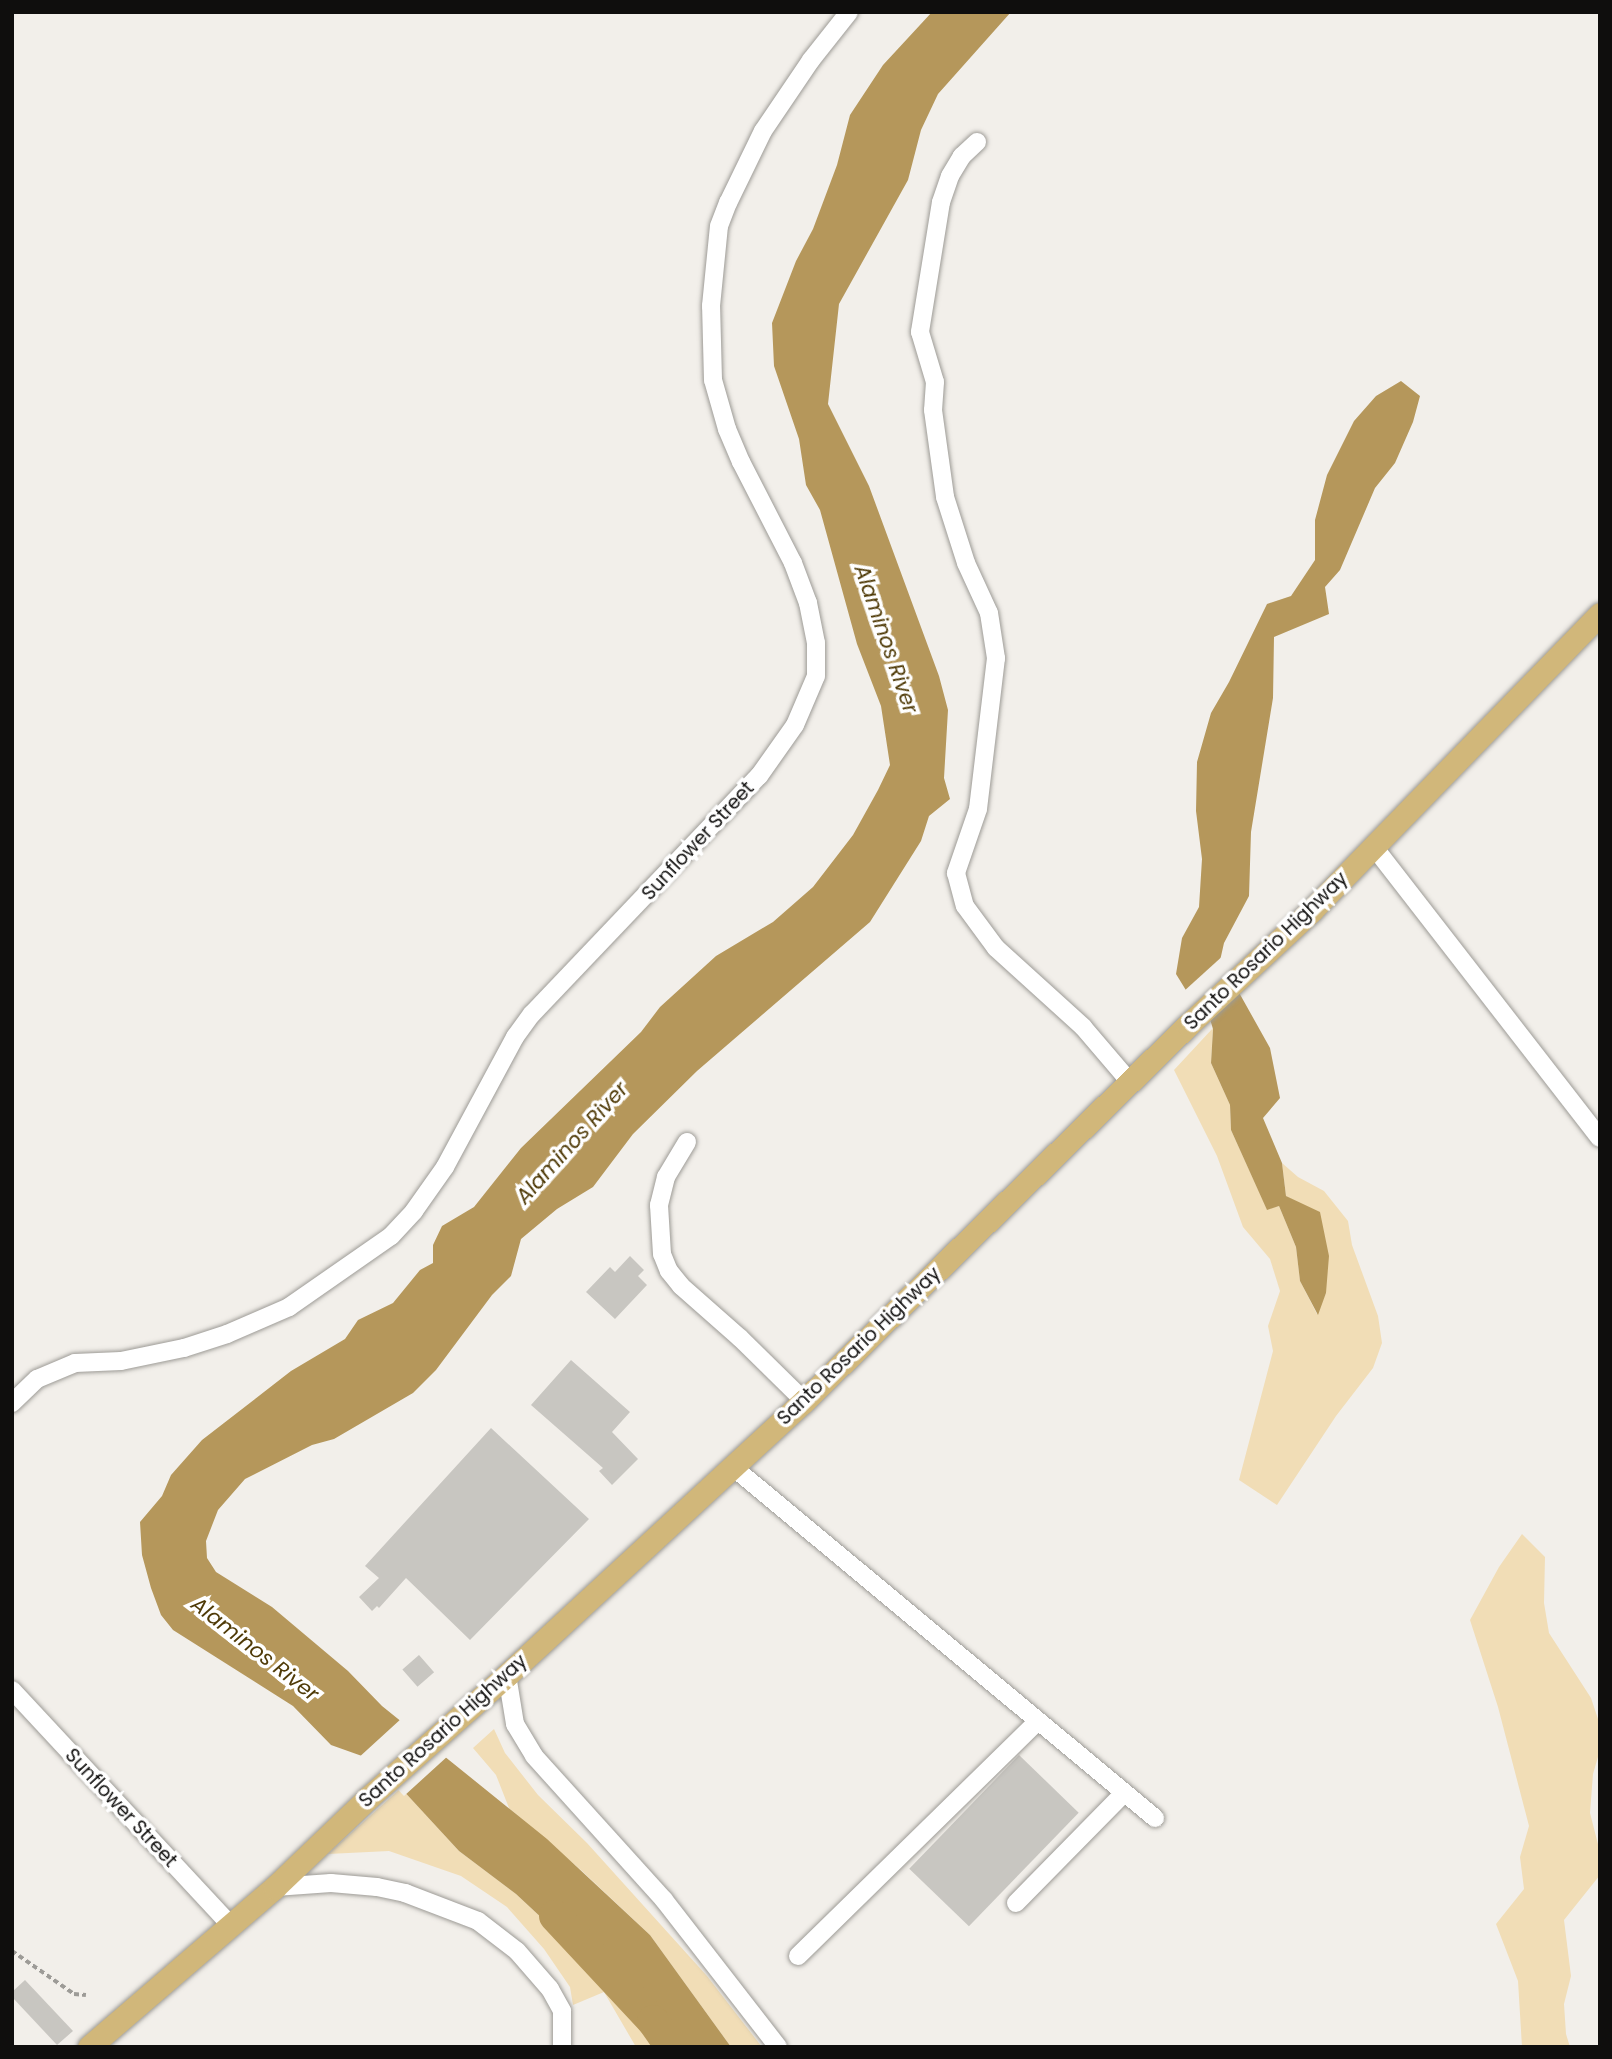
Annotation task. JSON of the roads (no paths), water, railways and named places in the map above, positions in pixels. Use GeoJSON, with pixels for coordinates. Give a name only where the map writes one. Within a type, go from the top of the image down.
{"type":"FeatureCollection","features":[{"type":"Feature","properties":{"kind":"main road","name":"Santo Rosario Highway"},"geometry":{"type":"LineString","coordinates":[[89,2047],[275,1887],[368,1798],[507,1675],[804,1401],[1129,1082],[1374,848],[1600,614]]}},
{"type":"Feature","properties":{"kind":"street","name":"Sunflower Street"},"geometry":{"type":"LineString","coordinates":[[12,1403],[37,1379],[75,1363],[121,1361],[184,1348],[227,1334],[289,1307],[391,1236],[414,1211],[444,1167],[515,1037],[532,1014],[760,776],[795,725],[816,676],[816,643],[808,603],[793,563],[727,429],[713,380],[711,306],[719,226],[728,203],[763,131],[811,60],[849,12]]}},
{"type":"Feature","properties":{"kind":"street"},"geometry":{"type":"LineString","coordinates":[[977,142],[962,156],[950,176],[941,202],[920,332],[934,382],[935,433],[946,497],[966,564],[989,613],[996,658],[978,809],[956,873],[965,906],[996,948],[1083,1027],[1129,1082]]}},
{"type":"Feature","properties":{"kind":"street"},"geometry":{"type":"LineString","coordinates":[[1374,848],[1600,1138]]}},
{"type":"Feature","properties":{"kind":"street"},"geometry":{"type":"LineString","coordinates":[[687,1142],[666,1177],[659,1205],[659,1236],[666,1263],[681,1286],[759,1356],[804,1401]]}},
{"type":"Feature","properties":{"kind":"street"},"geometry":{"type":"LineString","coordinates":[[733,1467],[1155,1818]]}},
{"type":"Feature","properties":{"kind":"street"},"geometry":{"type":"LineString","coordinates":[[507,1675],[515,1724],[534,1756],[664,1900],[778,2047]]}},
{"type":"Feature","properties":{"kind":"street","name":"Sunflower Street"},"geometry":{"type":"LineString","coordinates":[[12,1690],[230,1926]]}},
{"type":"Feature","properties":{"kind":"street"},"geometry":{"type":"LineString","coordinates":[[797,1956],[1038,1721]]}},
{"type":"Feature","properties":{"kind":"street"},"geometry":{"type":"LineString","coordinates":[[1016,1903],[1124,1793]]}},
{"type":"Feature","properties":{"kind":"street"},"geometry":{"type":"LineString","coordinates":[[275,1887],[331,1883],[377,1886],[405,1893],[478,1920],[517,1951],[550,1989],[562,2011],[562,2047]]}},
{"type":"Feature","properties":{"kind":"water"},"geometry":{"type":"Polygon","coordinates":[[[932,12],[1011,12],[938,94],[921,130],[908,180],[839,304],[828,404],[869,486],[939,676],[948,710],[944,778],[950,799],[929,816],[921,841],[870,922],[697,1071],[633,1134],[593,1187],[557,1209],[521,1239],[511,1276],[492,1295],[436,1370],[413,1393],[334,1439],[312,1445],[245,1479],[218,1510],[206,1541],[207,1558],[216,1572],[272,1607],[348,1671],[382,1706],[547,1839],[650,1935],[731,2047],[674,2047],[630,1984],[592,1951],[560,1935],[516,1894],[459,1851],[376,1761],[331,1745],[293,1706],[173,1630],[161,1615],[151,1588],[142,1555],[140,1522],[162,1496],[171,1475],[202,1440],[291,1371],[345,1339],[358,1320],[393,1303],[420,1270],[433,1263],[433,1245],[442,1226],[474,1207],[521,1148],[641,1032],[660,1007],[716,956],[773,922],[813,887],[853,835],[878,790],[890,765],[881,706],[857,644],[820,510],[806,485],[799,439],[774,366],[772,323],[796,261],[813,229],[837,165],[850,115],[883,65],[932,12]]]}},
{"type":"Feature","properties":{"kind":"water"},"geometry":{"type":"Polygon","coordinates":[[[1401,381],[1420,396],[1413,422],[1395,463],[1375,488],[1340,570],[1325,587],[1329,614],[1274,637],[1273,698],[1251,832],[1249,896],[1224,943],[1217,974],[1192,1000],[1176,974],[1182,938],[1199,907],[1202,859],[1196,811],[1197,762],[1211,713],[1267,604],[1291,596],[1315,560],[1315,520],[1327,475],[1354,421],[1376,396],[1401,381]]]}},
{"type":"Feature","properties":{"kind":"water"},"geometry":{"type":"Polygon","coordinates":[[[1237,989],[1270,1048],[1280,1098],[1263,1118],[1282,1163],[1286,1196],[1320,1212],[1329,1256],[1326,1293],[1318,1315],[1300,1281],[1296,1247],[1279,1206],[1267,1210],[1231,1130],[1230,1105],[1211,1063],[1213,1029],[1209,1016],[1237,989]]]}},
{"type":"Feature","properties":{"kind":"waterway","name":"Alaminos River"},"geometry":{"type":"LineString","coordinates":[[555,1916],[653,2021],[671,2047]]}}]}
